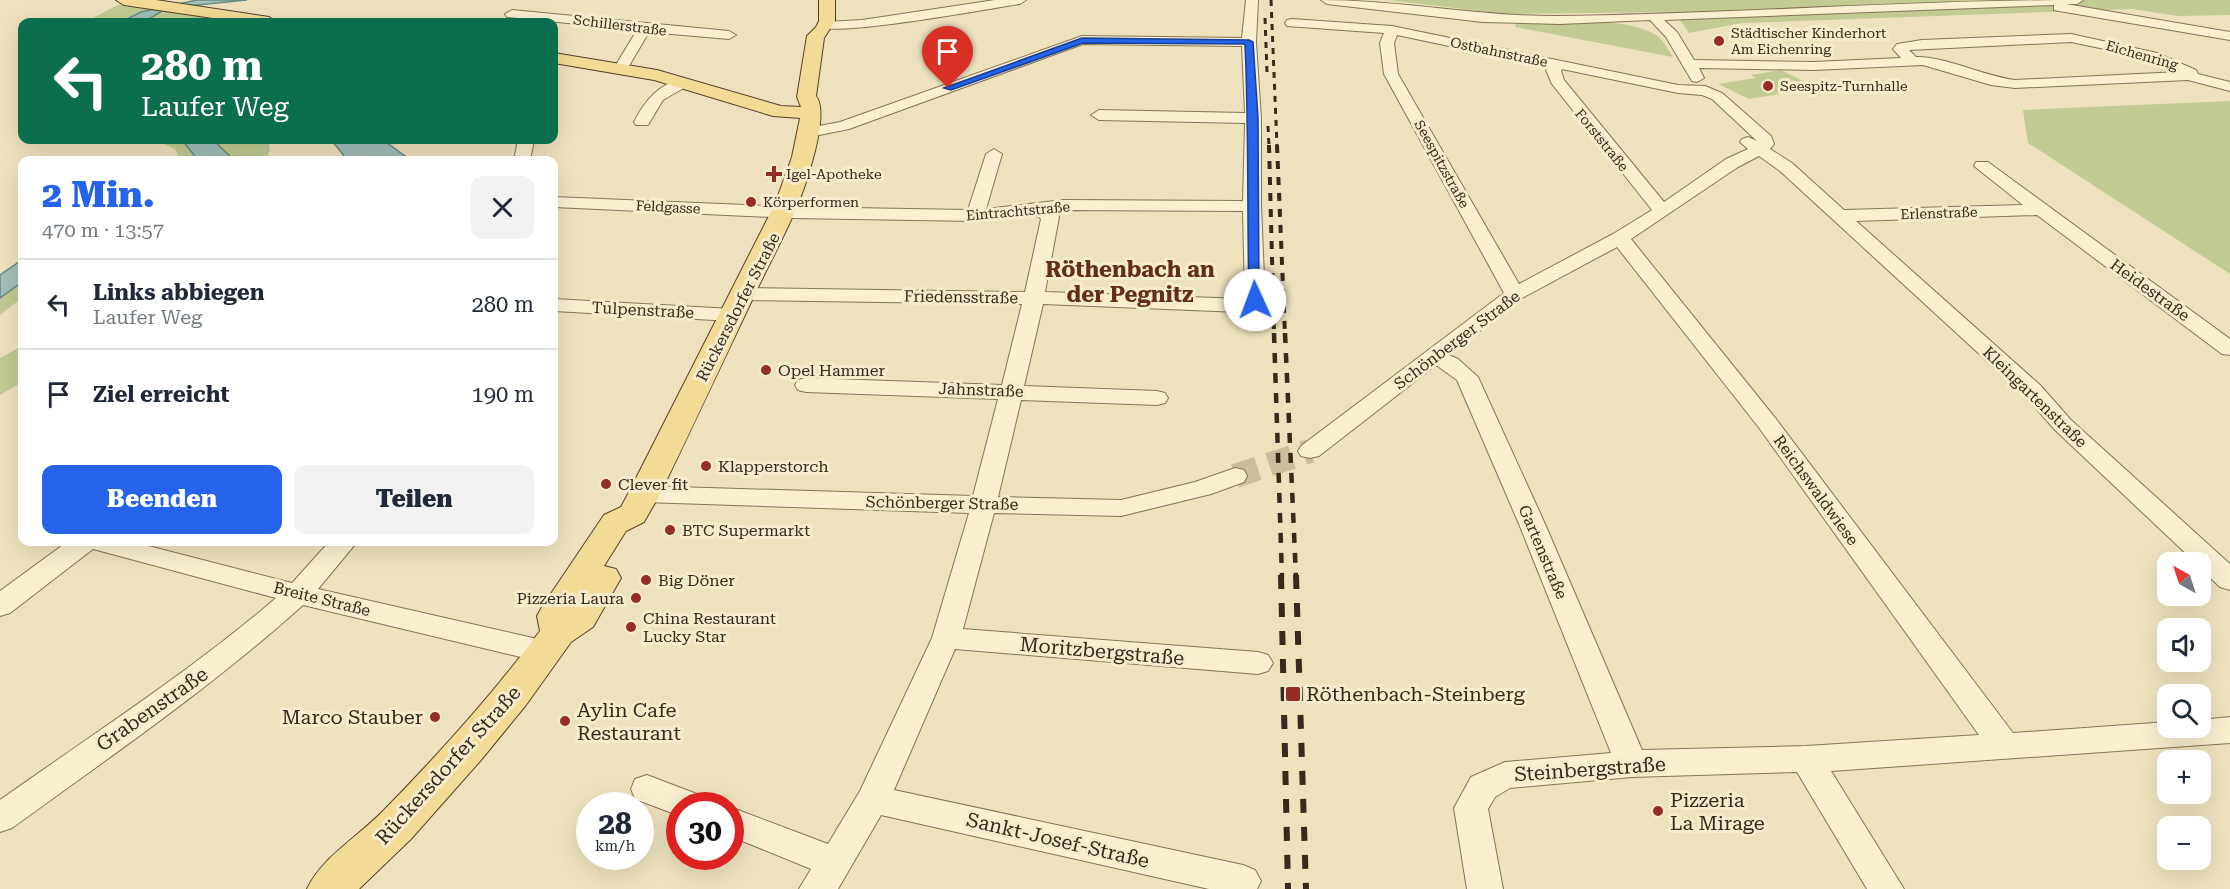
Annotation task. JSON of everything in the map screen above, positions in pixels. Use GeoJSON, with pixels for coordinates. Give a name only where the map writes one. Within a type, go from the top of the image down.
{"type":"FeatureCollection","features":[{"type":"Feature","properties":{"kind":"main road"},"geometry":{"type":"LineString","coordinates":[[825,29],[827,0]]}},
{"type":"Feature","properties":{"kind":"main road"},"geometry":{"type":"LineString","coordinates":[[128,1],[242,18]]}},
{"type":"Feature","properties":{"kind":"main road","name":"Rückersdorfer Straße"},"geometry":{"type":"LineString","coordinates":[[329,889],[396,826],[459,758],[552,642],[580,618],[635,526],[638,504],[783,213],[801,171],[810,116],[820,97],[830,35],[825,29]]}},
{"type":"Feature","properties":{"kind":"main road"},"geometry":{"type":"LineString","coordinates":[[558,59],[621,68],[684,82],[780,112],[810,116]]}},
{"type":"Feature","properties":{"kind":"street"},"geometry":{"type":"LineString","coordinates":[[825,29],[961,4],[1020,0]]}},
{"type":"Feature","properties":{"kind":"street"},"geometry":{"type":"LineString","coordinates":[[1252,0],[1249,42],[1253,118],[1252,206]]}},
{"type":"Feature","properties":{"kind":"street"},"geometry":{"type":"LineString","coordinates":[[1327,0],[1483,18],[1602,19],[2077,0]]}},
{"type":"Feature","properties":{"kind":"street"},"geometry":{"type":"LineString","coordinates":[[2108,14],[2086,4],[2088,0],[2106,9],[2141,20]]}},
{"type":"Feature","properties":{"kind":"street"},"geometry":{"type":"LineString","coordinates":[[1966,5],[2051,6],[2230,36]]}},
{"type":"Feature","properties":{"kind":"street","name":"Schillerstraße"},"geometry":{"type":"LineString","coordinates":[[512,14],[578,19],[644,29],[729,35]]}},
{"type":"Feature","properties":{"kind":"street"},"geometry":{"type":"LineString","coordinates":[[1654,17],[1672,35],[1705,91]]}},
{"type":"Feature","properties":{"kind":"street"},"geometry":{"type":"LineString","coordinates":[[1671,17],[1672,35]]}},
{"type":"Feature","properties":{"kind":"street"},"geometry":{"type":"LineString","coordinates":[[1602,19],[1637,24],[1672,35]]}},
{"type":"Feature","properties":{"kind":"street","name":"Ostbahnstraße"},"geometry":{"type":"LineString","coordinates":[[1292,23],[1392,30],[1678,89],[1705,91]]}},
{"type":"Feature","properties":{"kind":"street"},"geometry":{"type":"LineString","coordinates":[[621,68],[644,29]]}},
{"type":"Feature","properties":{"kind":"street","name":"Seespitzstraße"},"geometry":{"type":"LineString","coordinates":[[1392,30],[1387,43],[1390,74],[1515,294]]}},
{"type":"Feature","properties":{"kind":"street","name":"Eichenring"},"geometry":{"type":"LineString","coordinates":[[1689,64],[1814,66],[1913,62],[1924,61],[1996,82],[2015,84],[2188,76],[2191,73],[2185,68],[2165,61],[2085,39],[2071,38],[1930,43],[1902,47],[1900,49],[1913,62]]}},
{"type":"Feature","properties":{"kind":"street"},"geometry":{"type":"LineString","coordinates":[[810,116],[843,126],[1082,40],[1249,42]]}},
{"type":"Feature","properties":{"kind":"street","name":"Forststraße"},"geometry":{"type":"LineString","coordinates":[[1559,65],[1554,70],[1557,81],[1652,201],[1663,211]]}},
{"type":"Feature","properties":{"kind":"street"},"geometry":{"type":"LineString","coordinates":[[2188,76],[2230,87]]}},
{"type":"Feature","properties":{"kind":"street"},"geometry":{"type":"LineString","coordinates":[[642,122],[651,102],[661,92],[684,82]]}},
{"type":"Feature","properties":{"kind":"street","name":"Kleingartenstraße"},"geometry":{"type":"LineString","coordinates":[[1705,91],[1701,95],[1749,142],[1786,166],[1838,216],[2032,390],[2063,425],[2230,580]]}},
{"type":"Feature","properties":{"kind":"street"},"geometry":{"type":"LineString","coordinates":[[1099,115],[1253,118]]}},
{"type":"Feature","properties":{"kind":"street","name":"Schönberger Straße"},"geometry":{"type":"LineString","coordinates":[[1310,451],[1515,294],[1620,238],[1663,211],[1732,162],[1761,149]]}},
{"type":"Feature","properties":{"kind":"street"},"geometry":{"type":"LineString","coordinates":[[975,216],[994,154]]}},
{"type":"Feature","properties":{"kind":"street"},"geometry":{"type":"LineString","coordinates":[[1732,162],[1786,166]]}},
{"type":"Feature","properties":{"kind":"street"},"geometry":{"type":"LineString","coordinates":[[1982,166],[2039,210]]}},
{"type":"Feature","properties":{"kind":"street","name":"Feldgasse"},"geometry":{"type":"LineString","coordinates":[[558,202],[783,213]]}},
{"type":"Feature","properties":{"kind":"street","name":"Eintrachtstraße"},"geometry":{"type":"LineString","coordinates":[[783,213],[975,216],[1041,210],[1063,205],[1252,206]]}},
{"type":"Feature","properties":{"kind":"street","name":"Friedensstraße"},"geometry":{"type":"LineString","coordinates":[[737,305],[1034,298],[1240,306],[1252,304],[1255,300],[1252,206]]}},
{"type":"Feature","properties":{"kind":"street"},"geometry":{"type":"LineString","coordinates":[[744,829],[827,876],[873,799],[946,638],[984,504],[1034,298],[1050,217],[1041,210]]}},
{"type":"Feature","properties":{"kind":"street","name":"Erlenstraße"},"geometry":{"type":"LineString","coordinates":[[1838,216],[2039,210]]}},
{"type":"Feature","properties":{"kind":"street","name":"Heidestraße"},"geometry":{"type":"LineString","coordinates":[[2039,210],[2230,349]]}},
{"type":"Feature","properties":{"kind":"street","name":"Reichswaldwiese"},"geometry":{"type":"LineString","coordinates":[[1620,238],[1768,424],[2005,747]]}},
{"type":"Feature","properties":{"kind":"street","name":"Tulpenstraße"},"geometry":{"type":"LineString","coordinates":[[558,305],[737,305]]}},
{"type":"Feature","properties":{"kind":"street","name":"Gartenstraße"},"geometry":{"type":"LineString","coordinates":[[1434,356],[1450,364],[1467,377],[1532,524],[1632,764]]}},
{"type":"Feature","properties":{"kind":"street","name":"Jahnstraße"},"geometry":{"type":"LineString","coordinates":[[806,385],[1157,398]]}},
{"type":"Feature","properties":{"kind":"street","name":"Schönberger Straße"},"geometry":{"type":"LineString","coordinates":[[638,504],[721,498],[1121,508],[1202,488],[1235,476]]}},
{"type":"Feature","properties":{"kind":"street"},"geometry":{"type":"LineString","coordinates":[[0,606],[79,546]]}},
{"type":"Feature","properties":{"kind":"street","name":"Breite Straße"},"geometry":{"type":"LineString","coordinates":[[115,546],[298,594],[552,642]]}},
{"type":"Feature","properties":{"kind":"street","name":"Grabenstraße"},"geometry":{"type":"LineString","coordinates":[[0,818],[246,640],[298,594],[340,546]]}},
{"type":"Feature","properties":{"kind":"street","name":"Moritzbergstraße"},"geometry":{"type":"LineString","coordinates":[[946,638],[1258,663]]}},
{"type":"Feature","properties":{"kind":"street","name":"Steinbergstraße"},"geometry":{"type":"LineString","coordinates":[[1485,889],[1471,808],[1483,787],[1505,775],[1632,764],[1806,759],[2230,730]]}},
{"type":"Feature","properties":{"kind":"street"},"geometry":{"type":"LineString","coordinates":[[1806,759],[1886,889]]}},
{"type":"Feature","properties":{"kind":"street"},"geometry":{"type":"LineString","coordinates":[[647,789],[666,797]]}},
{"type":"Feature","properties":{"kind":"street","name":"Sankt-Josef-Straße"},"geometry":{"type":"LineString","coordinates":[[873,799],[1243,881]]}},
{"type":"Feature","properties":{"kind":"green space"},"geometry":{"type":"Polygon","coordinates":[[[1388,0],[2230,0],[2230,15],[2177,16],[2133,9],[1742,23],[1689,33],[1675,12],[1504,14],[1388,0]]]}},
{"type":"Feature","properties":{"kind":"green space"},"geometry":{"type":"Polygon","coordinates":[[[120,4],[151,9],[130,18],[93,18],[120,4]]]}},
{"type":"Feature","properties":{"kind":"green space"},"geometry":{"type":"Polygon","coordinates":[[[162,11],[208,18],[151,18],[162,11]]]}},
{"type":"Feature","properties":{"kind":"green space"},"geometry":{"type":"Polygon","coordinates":[[[1608,22],[1626,25],[1643,29],[1659,37],[1673,57],[1515,27],[1516,23],[1608,22]]]}},
{"type":"Feature","properties":{"kind":"green space","name":"Seespitz-Turnhalle"},"geometry":{"type":"Polygon","coordinates":[[[1781,70],[1817,88],[1749,99],[1718,84],[1756,78],[1751,75],[1781,70]]]}},
{"type":"Feature","properties":{"kind":"green space"},"geometry":{"type":"Polygon","coordinates":[[[2230,101],[2230,274],[2028,143],[2023,110],[2230,101]]]}},
{"type":"Feature","properties":{"kind":"green space"},"geometry":{"type":"Polygon","coordinates":[[[164,144],[185,144],[195,156],[178,156],[175,149],[164,144]]]}},
{"type":"Feature","properties":{"kind":"green space"},"geometry":{"type":"Polygon","coordinates":[[[217,144],[269,144],[268,156],[230,156],[217,144]]]}},
{"type":"Feature","properties":{"kind":"green space"},"geometry":{"type":"Polygon","coordinates":[[[18,285],[18,301],[0,315],[0,298],[18,285]]]}},
{"type":"Feature","properties":{"kind":"green space"},"geometry":{"type":"Polygon","coordinates":[[[18,348],[18,384],[0,395],[0,358],[18,348]]]}},
{"type":"Feature","properties":{"kind":"water"},"geometry":{"type":"Polygon","coordinates":[[[197,0],[247,0],[178,7],[162,11],[151,18],[129,18],[141,12],[197,0]]]}},
{"type":"Feature","properties":{"kind":"water"},"geometry":{"type":"Polygon","coordinates":[[[185,144],[217,144],[230,156],[195,156],[185,144]]]}},
{"type":"Feature","properties":{"kind":"water"},"geometry":{"type":"Polygon","coordinates":[[[334,144],[388,144],[405,156],[344,156],[334,144]]]}},
{"type":"Feature","properties":{"kind":"water"},"geometry":{"type":"Polygon","coordinates":[[[18,263],[18,285],[0,298],[0,275],[18,263]]]}},
{"type":"Feature","properties":{"kind":"tunnel"},"geometry":{"type":"LineString","coordinates":[[1235,476],[1310,451]]}},
{"type":"Feature","properties":{"kind":"railway"},"geometry":{"type":"LineString","coordinates":[[1271,0],[1277,146]]}},
{"type":"Feature","properties":{"kind":"railway"},"geometry":{"type":"LineString","coordinates":[[1265,18],[1267,72]]}},
{"type":"Feature","properties":{"kind":"railway"},"geometry":{"type":"LineString","coordinates":[[1268,126],[1269,146]]}},
{"type":"Feature","properties":{"kind":"railway"},"geometry":{"type":"LineString","coordinates":[[1269,145],[1274,334]]}},
{"type":"Feature","properties":{"kind":"railway"},"geometry":{"type":"LineString","coordinates":[[1277,145],[1285,334]]}},
{"type":"Feature","properties":{"kind":"railway"},"geometry":{"type":"LineString","coordinates":[[1274,333],[1282,577]]}},
{"type":"Feature","properties":{"kind":"railway"},"geometry":{"type":"LineString","coordinates":[[1285,333],[1296,577]]}},
{"type":"Feature","properties":{"kind":"railway"},"geometry":{"type":"LineString","coordinates":[[1281,575],[1288,889]]}},
{"type":"Feature","properties":{"kind":"railway"},"geometry":{"type":"LineString","coordinates":[[1296,575],[1306,889]]}},
{"type":"Feature","properties":{"kind":"place","name":"Städtischer Kinderhort Am Eichenring"},"geometry":{"type":"Point","coordinates":[1719,41]}},
{"type":"Feature","properties":{"kind":"place","name":"Seespitz-Turnhalle"},"geometry":{"type":"Point","coordinates":[1768,86]}},
{"type":"Feature","properties":{"kind":"place","name":"Igel-Apotheke"},"geometry":{"type":"Point","coordinates":[774,174]}},
{"type":"Feature","properties":{"kind":"place","name":"Körperformen"},"geometry":{"type":"Point","coordinates":[751,202]}},
{"type":"Feature","properties":{"kind":"place","name":"Opel Hammer"},"geometry":{"type":"Point","coordinates":[766,370]}},
{"type":"Feature","properties":{"kind":"place","name":"Klapperstorch"},"geometry":{"type":"Point","coordinates":[706,466]}},
{"type":"Feature","properties":{"kind":"place","name":"Clever fit"},"geometry":{"type":"Point","coordinates":[606,484]}},
{"type":"Feature","properties":{"kind":"place","name":"BTC Supermarkt"},"geometry":{"type":"Point","coordinates":[670,530]}},
{"type":"Feature","properties":{"kind":"place","name":"Big Döner"},"geometry":{"type":"Point","coordinates":[646,580]}},
{"type":"Feature","properties":{"kind":"place","name":"Pizzeria Laura"},"geometry":{"type":"Point","coordinates":[636,598]}},
{"type":"Feature","properties":{"kind":"place","name":"China Restaurant Lucky Star"},"geometry":{"type":"Point","coordinates":[631,627]}},
{"type":"Feature","properties":{"kind":"place","name":"Röthenbach-Steinberg"},"geometry":{"type":"Point","coordinates":[1293,694]}},
{"type":"Feature","properties":{"kind":"place","name":"Marco Stauber"},"geometry":{"type":"Point","coordinates":[435,717]}},
{"type":"Feature","properties":{"kind":"place","name":"Aylin Cafe Restaurant"},"geometry":{"type":"Point","coordinates":[565,721]}},
{"type":"Feature","properties":{"kind":"place","name":"Pizzeria La Mirage"},"geometry":{"type":"Point","coordinates":[1658,811]}},
{"type":"Feature","properties":{"kind":"district","name":"Röthenbach an der Pegnitz"},"geometry":{"type":"Point","coordinates":[1130,282]}},
{"type":"Feature","properties":{"kind":"route"},"geometry":{"type":"LineString","coordinates":[[948,88],[1082,40],[1249,42],[1253,118],[1252,206],[1255,300]]}}]}
